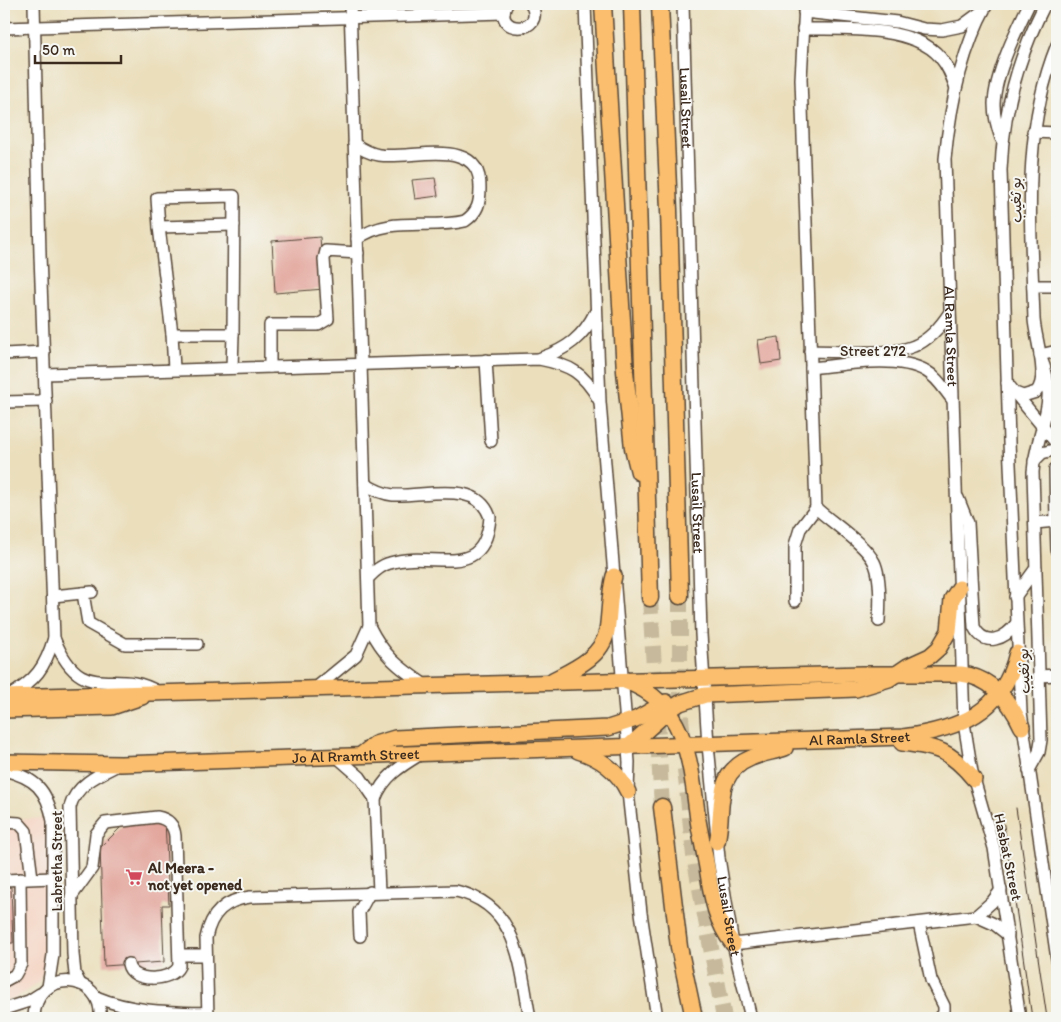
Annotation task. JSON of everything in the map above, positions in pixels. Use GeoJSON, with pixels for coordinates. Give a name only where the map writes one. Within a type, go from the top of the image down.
{"type":"FeatureCollection","features":[{"type":"Feature","properties":{"kind":"highway"},"geometry":{"type":"LineString","coordinates":[[602,4],[625,371],[633,448],[646,492]]}},
{"type":"Feature","properties":{"kind":"highway"},"geometry":{"type":"LineString","coordinates":[[632,4],[650,598]]}},
{"type":"Feature","properties":{"kind":"highway","name":"Lusail Street"},"geometry":{"type":"LineString","coordinates":[[660,4],[669,210],[680,596]]}},
{"type":"Feature","properties":{"kind":"highway"},"geometry":{"type":"LineString","coordinates":[[662,807],[680,947],[694,1018]]}},
{"type":"Feature","properties":{"kind":"main road"},"geometry":{"type":"LineString","coordinates":[[549,682],[587,660],[600,647],[607,632],[609,598],[614,576]]}},
{"type":"Feature","properties":{"kind":"main road"},"geometry":{"type":"LineString","coordinates":[[361,755],[375,744],[395,738],[608,728],[665,707],[705,695],[856,688],[879,684],[908,666],[930,656],[942,643],[951,622],[952,599],[959,588]]}},
{"type":"Feature","properties":{"kind":"main road","name":"Al Ramla Street"},"geometry":{"type":"LineString","coordinates":[[708,745],[884,738],[936,732],[964,723],[983,710],[1000,693],[1010,674],[1017,653]]}},
{"type":"Feature","properties":{"kind":"main road"},"geometry":{"type":"LineString","coordinates":[[5,702],[112,707],[158,692],[899,673],[961,674],[983,680],[1000,693],[1016,714],[1022,727]]}},
{"type":"Feature","properties":{"kind":"main road"},"geometry":{"type":"LineString","coordinates":[[628,747],[665,707],[704,678]]}},
{"type":"Feature","properties":{"kind":"main road"},"geometry":{"type":"LineString","coordinates":[[622,680],[644,689],[665,707],[679,727],[694,779],[714,907],[722,929],[734,944]]}},
{"type":"Feature","properties":{"kind":"main road"},"geometry":{"type":"LineString","coordinates":[[884,738],[898,743],[922,745],[941,750],[954,758],[974,779]]}},
{"type":"Feature","properties":{"kind":"main road"},"geometry":{"type":"LineString","coordinates":[[717,842],[721,825],[721,793],[725,779],[735,767],[750,758],[784,748],[795,742]]}},
{"type":"Feature","properties":{"kind":"main road","name":"Jo Al Rramth Street"},"geometry":{"type":"LineString","coordinates":[[4,762],[121,764],[708,745]]}},
{"type":"Feature","properties":{"kind":"main road"},"geometry":{"type":"LineString","coordinates":[[569,749],[599,759],[622,780],[628,792]]}},
{"type":"Feature","properties":{"kind":"street"},"geometry":{"type":"LineString","coordinates":[[5,702],[26,686],[40,672],[48,659],[54,638],[34,4]]}},
{"type":"Feature","properties":{"kind":"street"},"geometry":{"type":"LineString","coordinates":[[318,687],[356,655],[369,626],[350,4]]}},
{"type":"Feature","properties":{"kind":"street"},"geometry":{"type":"LineString","coordinates":[[4,28],[350,18],[505,8],[506,20],[511,26],[523,27],[532,19],[534,12],[531,4]]}},
{"type":"Feature","properties":{"kind":"street"},"geometry":{"type":"LineString","coordinates":[[585,4],[600,402],[628,747],[628,792],[641,913],[657,1018]]}},
{"type":"Feature","properties":{"kind":"street","name":"Lusail Street"},"geometry":{"type":"LineString","coordinates":[[682,4],[704,678],[708,745],[717,842],[734,944],[752,1018]]}},
{"type":"Feature","properties":{"kind":"street"},"geometry":{"type":"LineString","coordinates":[[1002,142],[995,118],[994,99],[1003,65],[1029,4]]}},
{"type":"Feature","properties":{"kind":"street","name":"Al Ramla Street"},"geometry":{"type":"LineString","coordinates":[[1022,727],[1017,653],[1007,384],[1002,142],[1013,83],[1024,48],[1045,4]]}},
{"type":"Feature","properties":{"kind":"street"},"geometry":{"type":"LineString","coordinates":[[795,601],[795,545],[800,529],[816,508],[801,78],[804,8],[891,21],[924,29],[942,30],[962,26],[985,7]]}},
{"type":"Feature","properties":{"kind":"street","name":"Al Ramla Street"},"geometry":{"type":"LineString","coordinates":[[961,674],[945,159],[956,88],[971,38],[985,7]]}},
{"type":"Feature","properties":{"kind":"street"},"geometry":{"type":"LineString","coordinates":[[803,28],[884,33],[913,38],[928,46],[941,57],[956,88]]}},
{"type":"Feature","properties":{"kind":"street","name":"بو ثغيب"},"geometry":{"type":"LineString","coordinates":[[1015,393],[1028,396],[1039,389],[1042,382],[1034,324],[1030,185],[1034,132],[1041,92],[1057,45]]}},
{"type":"Feature","properties":{"kind":"street"},"geometry":{"type":"LineString","coordinates":[[1034,132],[1057,133]]}},
{"type":"Feature","properties":{"kind":"street"},"geometry":{"type":"LineString","coordinates":[[354,144],[379,156],[459,155],[472,163],[480,175],[479,205],[474,214],[465,221],[386,225],[369,231],[357,239]]}},
{"type":"Feature","properties":{"kind":"street"},"geometry":{"type":"LineString","coordinates":[[174,369],[157,198],[234,196],[232,368]]}},
{"type":"Feature","properties":{"kind":"street"},"geometry":{"type":"LineString","coordinates":[[159,228],[234,224]]}},
{"type":"Feature","properties":{"kind":"street"},"geometry":{"type":"LineString","coordinates":[[270,367],[270,325],[318,325],[328,319],[324,259],[326,251],[358,253]]}},
{"type":"Feature","properties":{"kind":"street"},"geometry":{"type":"LineString","coordinates":[[1033,286],[1057,286]]}},
{"type":"Feature","properties":{"kind":"street"},"geometry":{"type":"LineString","coordinates":[[539,359],[560,352],[574,342],[585,330],[596,312]]}},
{"type":"Feature","properties":{"kind":"street","name":"Street 272"},"geometry":{"type":"LineString","coordinates":[[810,351],[911,348],[933,333],[950,312]]}},
{"type":"Feature","properties":{"kind":"street"},"geometry":{"type":"LineString","coordinates":[[172,334],[233,334]]}},
{"type":"Feature","properties":{"kind":"street"},"geometry":{"type":"LineString","coordinates":[[1040,357],[1057,351]]}},
{"type":"Feature","properties":{"kind":"street"},"geometry":{"type":"LineString","coordinates":[[4,354],[44,352]]}},
{"type":"Feature","properties":{"kind":"street","name":"بو ثغيب"},"geometry":{"type":"LineString","coordinates":[[1029,770],[1039,752],[1040,740],[1034,461],[1043,429],[1048,397],[1046,371],[1040,357]]}},
{"type":"Feature","properties":{"kind":"street"},"geometry":{"type":"LineString","coordinates":[[45,374],[539,359],[571,368],[592,388],[600,402]]}},
{"type":"Feature","properties":{"kind":"street"},"geometry":{"type":"LineString","coordinates":[[486,360],[491,441]]}},
{"type":"Feature","properties":{"kind":"street","name":"Street 272"},"geometry":{"type":"LineString","coordinates":[[810,368],[891,362],[910,364],[930,374],[952,399]]}},
{"type":"Feature","properties":{"kind":"street"},"geometry":{"type":"LineString","coordinates":[[1007,384],[1057,444]]}},
{"type":"Feature","properties":{"kind":"street"},"geometry":{"type":"LineString","coordinates":[[4,402],[46,401]]}},
{"type":"Feature","properties":{"kind":"street"},"geometry":{"type":"LineString","coordinates":[[1034,461],[1046,451],[1057,448]]}},
{"type":"Feature","properties":{"kind":"street"},"geometry":{"type":"LineString","coordinates":[[1055,469],[1057,550]]}},
{"type":"Feature","properties":{"kind":"street"},"geometry":{"type":"LineString","coordinates":[[365,484],[393,495],[469,495],[482,504],[490,517],[486,541],[481,550],[473,556],[456,559],[397,561],[384,565],[368,578]]}},
{"type":"Feature","properties":{"kind":"street","name":"بو ثغيب"},"geometry":{"type":"LineString","coordinates":[[956,495],[968,523],[974,627],[983,637],[996,640],[1008,633],[1016,624]]}},
{"type":"Feature","properties":{"kind":"street"},"geometry":{"type":"LineString","coordinates":[[816,508],[864,548],[875,562],[880,597],[879,620]]}},
{"type":"Feature","properties":{"kind":"street"},"geometry":{"type":"LineString","coordinates":[[1035,523],[1056,521]]}},
{"type":"Feature","properties":{"kind":"street"},"geometry":{"type":"LineString","coordinates":[[1015,597],[1036,568]]}},
{"type":"Feature","properties":{"kind":"street"},"geometry":{"type":"LineString","coordinates":[[53,596],[87,592],[88,624],[125,644],[197,644]]}},
{"type":"Feature","properties":{"kind":"street"},"geometry":{"type":"LineString","coordinates":[[369,626],[385,654],[407,673],[425,685]]}},
{"type":"Feature","properties":{"kind":"street"},"geometry":{"type":"LineString","coordinates":[[54,638],[70,665],[90,680],[97,682],[136,682],[158,692]]}},
{"type":"Feature","properties":{"kind":"street","name":"Hasbat Street"},"geometry":{"type":"LineString","coordinates":[[961,674],[964,723],[974,779],[994,848],[1020,1018]]}},
{"type":"Feature","properties":{"kind":"street"},"geometry":{"type":"LineString","coordinates":[[1039,676],[1057,675]]}},
{"type":"Feature","properties":{"kind":"street","name":"Hasbat Street"},"geometry":{"type":"LineString","coordinates":[[1022,727],[1055,934],[1057,959]]}},
{"type":"Feature","properties":{"kind":"street"},"geometry":{"type":"LineString","coordinates":[[360,936],[359,912],[374,892],[375,798],[381,786],[392,773],[422,753]]}},
{"type":"Feature","properties":{"kind":"street"},"geometry":{"type":"LineString","coordinates":[[336,756],[360,777],[375,798]]}},
{"type":"Feature","properties":{"kind":"street","name":"Labretha Street"},"geometry":{"type":"LineString","coordinates":[[80,984],[75,974],[73,954],[69,821],[72,799],[90,780],[121,764]]}},
{"type":"Feature","properties":{"kind":"street","name":"Labretha Street"},"geometry":{"type":"LineString","coordinates":[[4,770],[32,781],[45,796],[53,821],[53,955],[45,990],[36,1001],[34,1018]]}},
{"type":"Feature","properties":{"kind":"street"},"geometry":{"type":"LineString","coordinates":[[72,897],[92,868],[96,834],[101,826],[114,820],[158,817],[165,819],[174,832],[180,956],[178,969],[168,977],[136,976],[130,972],[128,964]]}},
{"type":"Feature","properties":{"kind":"street"},"geometry":{"type":"LineString","coordinates":[[4,822],[19,823],[26,832],[32,878]]}},
{"type":"Feature","properties":{"kind":"street"},"geometry":{"type":"LineString","coordinates":[[4,880],[53,878]]}},
{"type":"Feature","properties":{"kind":"street"},"geometry":{"type":"LineString","coordinates":[[4,981],[15,975],[21,964],[20,879]]}},
{"type":"Feature","properties":{"kind":"street"},"geometry":{"type":"LineString","coordinates":[[976,916],[992,902],[1000,890]]}},
{"type":"Feature","properties":{"kind":"street"},"geometry":{"type":"LineString","coordinates":[[4,1009],[29,1001],[45,990],[64,981],[80,984],[96,997],[110,1003],[144,1011],[208,1016],[206,938],[212,918],[217,910],[233,900],[250,897],[456,891],[476,897],[491,907],[505,923],[515,944],[530,1018]]}},
{"type":"Feature","properties":{"kind":"street"},"geometry":{"type":"LineString","coordinates":[[734,944],[976,916],[994,924],[1008,935]]}},
{"type":"Feature","properties":{"kind":"street"},"geometry":{"type":"LineString","coordinates":[[919,922],[931,980],[944,1006],[944,1014],[939,1018]]}},
{"type":"Feature","properties":{"kind":"street"},"geometry":{"type":"LineString","coordinates":[[180,956],[206,955]]}},
{"type":"Feature","properties":{"kind":"street"},"geometry":{"type":"LineString","coordinates":[[96,997],[100,1006],[100,1018]]}},
{"type":"Feature","properties":{"kind":"street"},"geometry":{"type":"LineString","coordinates":[[126,1018],[144,1011]]}},
{"type":"Feature","properties":{"kind":"shaded area"},"geometry":{"type":"Polygon","coordinates":[[[46,818],[50,958],[39,982],[14,999],[4,999],[4,820],[46,818]]]}},
{"type":"Feature","properties":{"kind":"building"},"geometry":{"type":"Polygon","coordinates":[[[435,178],[438,196],[415,199],[412,180],[435,178]]]}},
{"type":"Feature","properties":{"kind":"building"},"geometry":{"type":"Polygon","coordinates":[[[320,237],[324,289],[275,293],[272,241],[320,237]]]}},
{"type":"Feature","properties":{"kind":"building"},"geometry":{"type":"Polygon","coordinates":[[[779,337],[781,361],[761,364],[758,340],[779,337]]]}},
{"type":"Feature","properties":{"kind":"building","name":"Al Meera - not yet opened"},"geometry":{"type":"Polygon","coordinates":[[[165,820],[169,905],[162,905],[164,962],[104,966],[100,848],[126,822],[165,820]]]}},
{"type":"Feature","properties":{"kind":"building"},"geometry":{"type":"Polygon","coordinates":[[[11,887],[13,943],[4,943],[4,888],[11,887]]]}},
{"type":"Feature","properties":{"kind":"tunnel"},"geometry":{"type":"LineString","coordinates":[[680,596],[680,707],[683,739]]}},
{"type":"Feature","properties":{"kind":"tunnel"},"geometry":{"type":"LineString","coordinates":[[650,598],[662,807]]}},
{"type":"Feature","properties":{"kind":"tunnel"},"geometry":{"type":"LineString","coordinates":[[685,769],[694,856],[724,1018]]}},
{"type":"Feature","properties":{"kind":"tram line"},"geometry":{"type":"LineString","coordinates":[[1016,808],[1047,1018]]}},
{"type":"Feature","properties":{"kind":"tram line"},"geometry":{"type":"LineString","coordinates":[[1002,812],[1032,1018]]}},
{"type":"Feature","properties":{"kind":"place","name":"Al Meera - not yet opened"},"geometry":{"type":"Point","coordinates":[134,877]}}]}
